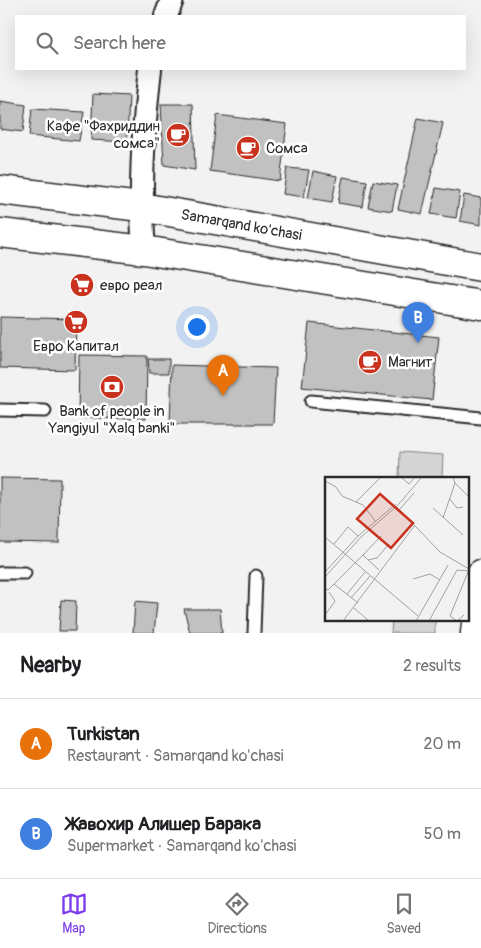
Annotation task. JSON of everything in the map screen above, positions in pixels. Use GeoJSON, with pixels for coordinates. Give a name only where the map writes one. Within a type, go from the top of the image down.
{"type":"FeatureCollection","features":[{"type":"Feature","properties":{"kind":"main road","name":"Samarqand ko'chasi"},"geometry":{"type":"LineString","coordinates":[[0,190],[141,207],[481,268]]}},
{"type":"Feature","properties":{"kind":"main road"},"geometry":{"type":"LineString","coordinates":[[0,233],[144,250],[481,305]]}},
{"type":"Feature","properties":{"kind":"main road"},"geometry":{"type":"LineString","coordinates":[[475,633],[481,574]]}},
{"type":"Feature","properties":{"kind":"street"},"geometry":{"type":"LineString","coordinates":[[166,15],[172,0]]}},
{"type":"Feature","properties":{"kind":"street"},"geometry":{"type":"LineString","coordinates":[[144,250],[141,207],[145,112],[150,70]]}},
{"type":"Feature","properties":{"kind":"lane"},"geometry":{"type":"LineString","coordinates":[[311,401],[481,418]]}},
{"type":"Feature","properties":{"kind":"lane"},"geometry":{"type":"LineString","coordinates":[[0,410],[45,411]]}},
{"type":"Feature","properties":{"kind":"lane"},"geometry":{"type":"LineString","coordinates":[[0,574],[25,573]]}},
{"type":"Feature","properties":{"kind":"lane"},"geometry":{"type":"LineString","coordinates":[[254,633],[256,576]]}},
{"type":"Feature","properties":{"kind":"shaded area"},"geometry":{"type":"Polygon","coordinates":[[[400,452],[443,455],[442,477],[399,477],[400,452]]]}},
{"type":"Feature","properties":{"kind":"shaded area"},"geometry":{"type":"Polygon","coordinates":[[[392,620],[435,620],[435,633],[391,633],[392,620]]]}},
{"type":"Feature","properties":{"kind":"building"},"geometry":{"type":"Polygon","coordinates":[[[93,94],[129,96],[127,142],[91,140],[93,94]]]}},
{"type":"Feature","properties":{"kind":"building"},"geometry":{"type":"Polygon","coordinates":[[[0,101],[26,105],[23,132],[0,129],[0,101]]]}},
{"type":"Feature","properties":{"kind":"building","name":"Кафе \"Фахриддин сомса\""},"geometry":{"type":"Polygon","coordinates":[[[161,104],[193,104],[195,170],[164,165],[161,104]]]}},
{"type":"Feature","properties":{"kind":"building"},"geometry":{"type":"Polygon","coordinates":[[[32,109],[84,112],[79,141],[29,136],[32,109]]]}},
{"type":"Feature","properties":{"kind":"building","name":"Сомса"},"geometry":{"type":"Polygon","coordinates":[[[217,115],[287,124],[280,181],[210,171],[217,115]]]}},
{"type":"Feature","properties":{"kind":"building"},"geometry":{"type":"Polygon","coordinates":[[[418,118],[443,123],[422,214],[398,209],[418,118]]]}},
{"type":"Feature","properties":{"kind":"building"},"geometry":{"type":"Polygon","coordinates":[[[287,168],[309,170],[304,197],[283,194],[287,168]]]}},
{"type":"Feature","properties":{"kind":"building"},"geometry":{"type":"Polygon","coordinates":[[[313,171],[337,176],[332,202],[308,198],[313,171]]]}},
{"type":"Feature","properties":{"kind":"building"},"geometry":{"type":"Polygon","coordinates":[[[343,177],[367,181],[363,207],[338,203],[343,177]]]}},
{"type":"Feature","properties":{"kind":"building"},"geometry":{"type":"Polygon","coordinates":[[[373,181],[397,185],[392,211],[368,207],[373,181]]]}},
{"type":"Feature","properties":{"kind":"building"},"geometry":{"type":"Polygon","coordinates":[[[436,188],[460,192],[456,218],[431,214],[436,188]]]}},
{"type":"Feature","properties":{"kind":"building"},"geometry":{"type":"Polygon","coordinates":[[[464,195],[481,198],[481,225],[460,221],[464,195]]]}},
{"type":"Feature","properties":{"kind":"building"},"geometry":{"type":"Polygon","coordinates":[[[0,317],[76,319],[75,370],[0,368],[0,317]]]}},
{"type":"Feature","properties":{"kind":"building","name":"Магнит"},"geometry":{"type":"Polygon","coordinates":[[[309,323],[439,337],[432,400],[302,387],[309,323]]]}},
{"type":"Feature","properties":{"kind":"building","name":"Bank of people in Yangiyul \"Xalq banki\""},"geometry":{"type":"Polygon","coordinates":[[[79,355],[147,356],[146,419],[78,418],[79,355]]]}},
{"type":"Feature","properties":{"kind":"building"},"geometry":{"type":"Polygon","coordinates":[[[148,359],[169,359],[169,373],[149,373],[148,359]]]}},
{"type":"Feature","properties":{"kind":"building"},"geometry":{"type":"Polygon","coordinates":[[[172,365],[276,368],[273,424],[170,424],[172,365]]]}},
{"type":"Feature","properties":{"kind":"building"},"geometry":{"type":"Polygon","coordinates":[[[0,478],[60,479],[59,543],[0,542],[0,478]]]}},
{"type":"Feature","properties":{"kind":"building"},"geometry":{"type":"Polygon","coordinates":[[[61,600],[76,601],[75,631],[59,631],[61,600]]]}},
{"type":"Feature","properties":{"kind":"building"},"geometry":{"type":"Polygon","coordinates":[[[135,601],[157,603],[154,633],[133,633],[135,601]]]}},
{"type":"Feature","properties":{"kind":"building"},"geometry":{"type":"Polygon","coordinates":[[[184,609],[220,609],[222,633],[190,633],[184,609]]]}},
{"type":"Feature","properties":{"kind":"place","name":"Кафе \"Фахриддин сомса\""},"geometry":{"type":"Point","coordinates":[178,135]}},
{"type":"Feature","properties":{"kind":"place","name":"Сомса"},"geometry":{"type":"Point","coordinates":[248,148]}},
{"type":"Feature","properties":{"kind":"place","name":"евро реал"},"geometry":{"type":"Point","coordinates":[82,285]}},
{"type":"Feature","properties":{"kind":"place","name":"Евро Капитал"},"geometry":{"type":"Point","coordinates":[76,322]}},
{"type":"Feature","properties":{"kind":"place","name":"Жавохир Алишер Барака"},"geometry":{"type":"Point","coordinates":[418,343]}},
{"type":"Feature","properties":{"kind":"place","name":"Магнит"},"geometry":{"type":"Point","coordinates":[370,362]}},
{"type":"Feature","properties":{"kind":"place","name":"Bank of people in Yangiyul \"Xalq banki\""},"geometry":{"type":"Point","coordinates":[112,387]}},
{"type":"Feature","properties":{"kind":"place","name":"Turkistan"},"geometry":{"type":"Point","coordinates":[223,396]}}]}
